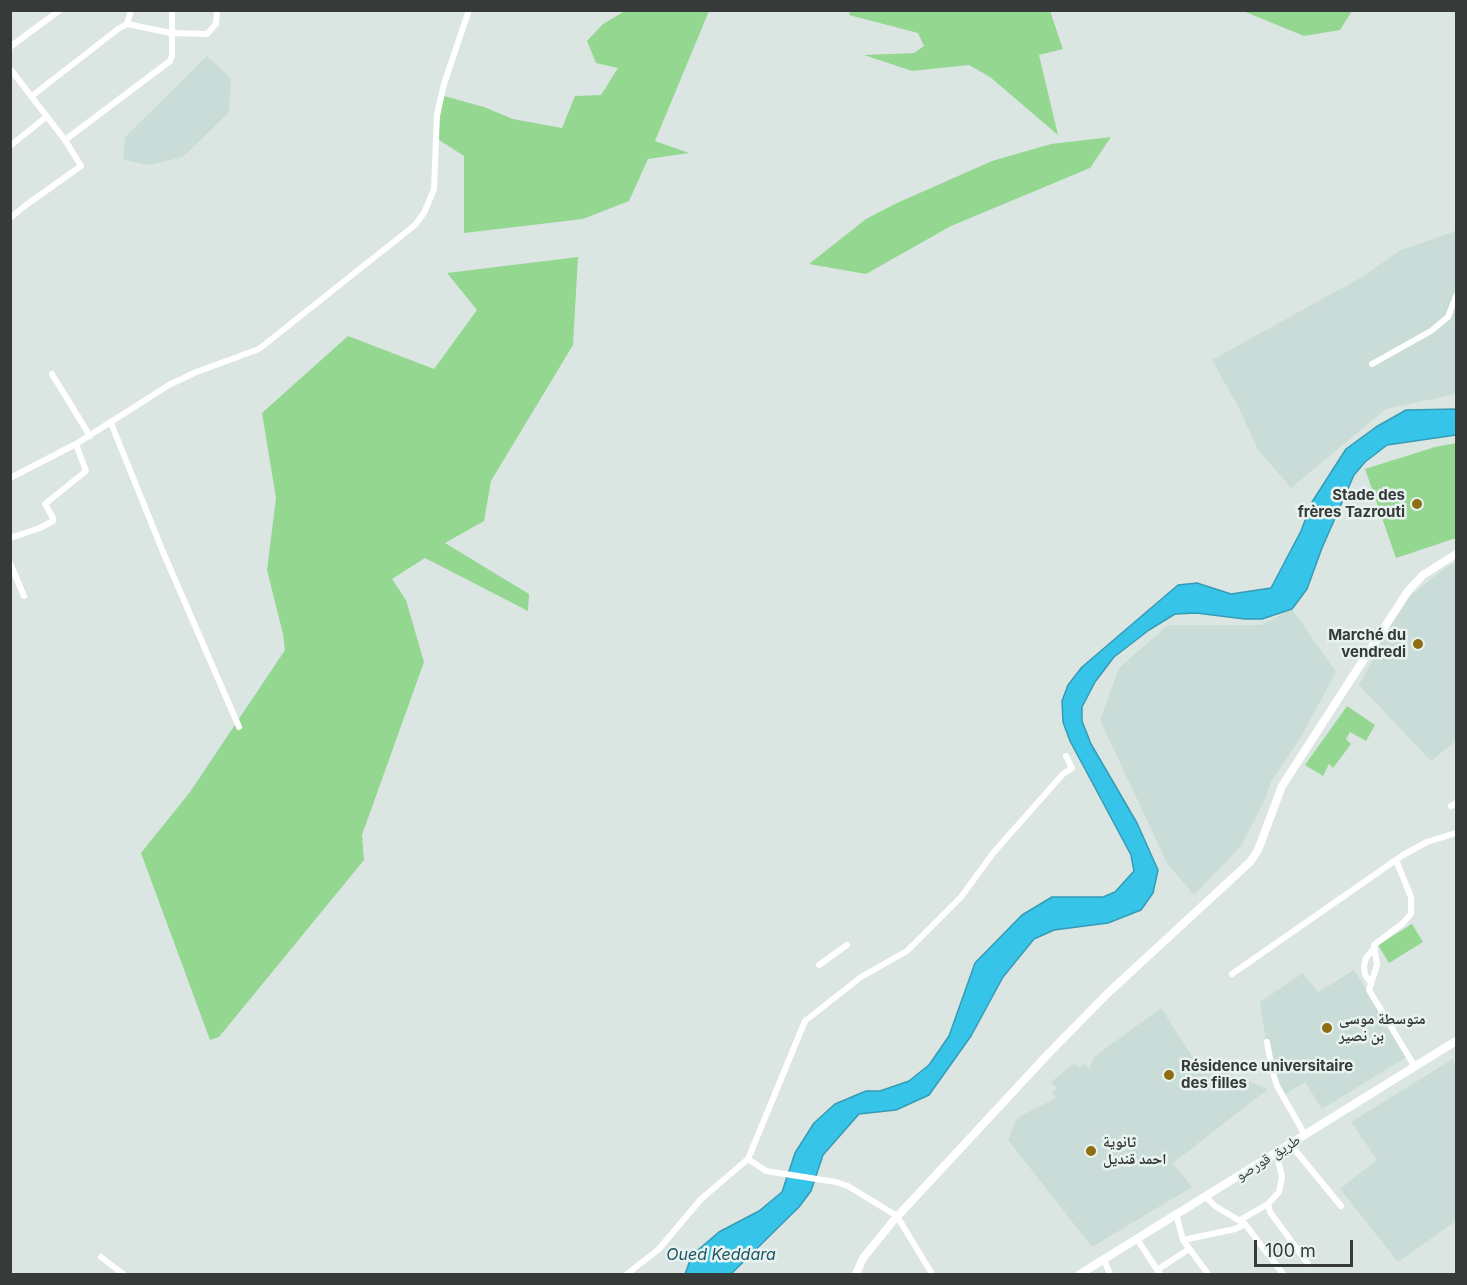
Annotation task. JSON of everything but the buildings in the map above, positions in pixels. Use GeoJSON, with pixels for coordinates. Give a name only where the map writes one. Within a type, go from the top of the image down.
{"type":"FeatureCollection","features":[{"type":"Feature","properties":{"kind":"main road"},"geometry":{"type":"LineString","coordinates":[[856,1275],[863,1258],[897,1216],[1108,993],[1250,862],[1258,850],[1282,786],[1408,591],[1423,576],[1456,554]]}},
{"type":"Feature","properties":{"kind":"main road","name":"طريق قورصو"},"geometry":{"type":"LineString","coordinates":[[1080,1275],[1456,1041]]}},
{"type":"Feature","properties":{"kind":"street"},"geometry":{"type":"LineString","coordinates":[[10,46],[60,10]]}},
{"type":"Feature","properties":{"kind":"street"},"geometry":{"type":"LineString","coordinates":[[127,24],[131,10]]}},
{"type":"Feature","properties":{"kind":"street"},"geometry":{"type":"LineString","coordinates":[[65,140],[170,61],[172,56],[172,10]]}},
{"type":"Feature","properties":{"kind":"street"},"geometry":{"type":"LineString","coordinates":[[32,96],[118,28],[127,24],[171,33],[207,34],[216,24],[217,10]]}},
{"type":"Feature","properties":{"kind":"street"},"geometry":{"type":"LineString","coordinates":[[10,478],[90,436],[169,385],[260,349],[415,225],[424,213],[434,189],[437,115],[444,84],[469,10]]}},
{"type":"Feature","properties":{"kind":"street"},"geometry":{"type":"LineString","coordinates":[[10,218],[81,166],[65,140],[11,70]]}},
{"type":"Feature","properties":{"kind":"street"},"geometry":{"type":"LineString","coordinates":[[10,146],[46,117]]}},
{"type":"Feature","properties":{"kind":"street"},"geometry":{"type":"LineString","coordinates":[[1372,364],[1431,331],[1448,317],[1456,296]]}},
{"type":"Feature","properties":{"kind":"street"},"geometry":{"type":"LineString","coordinates":[[52,374],[90,436]]}},
{"type":"Feature","properties":{"kind":"street"},"geometry":{"type":"LineString","coordinates":[[111,423],[163,552],[239,727]]}},
{"type":"Feature","properties":{"kind":"street"},"geometry":{"type":"LineString","coordinates":[[10,538],[53,521],[45,504],[86,471],[76,444]]}},
{"type":"Feature","properties":{"kind":"street"},"geometry":{"type":"LineString","coordinates":[[10,563],[24,596]]}},
{"type":"Feature","properties":{"kind":"street"},"geometry":{"type":"LineString","coordinates":[[627,1275],[659,1249],[701,1199],[748,1159],[805,1021],[861,977],[907,951],[961,897],[994,852],[1063,774],[1072,768],[1066,756]]}},
{"type":"Feature","properties":{"kind":"street"},"geometry":{"type":"LineString","coordinates":[[1232,974],[1396,860],[1427,842],[1456,833]]}},
{"type":"Feature","properties":{"kind":"street"},"geometry":{"type":"LineString","coordinates":[[1371,983],[1365,975],[1366,958],[1375,944],[1402,924],[1411,914],[1411,897],[1396,860]]}},
{"type":"Feature","properties":{"kind":"street"},"geometry":{"type":"LineString","coordinates":[[819,965],[847,945]]}},
{"type":"Feature","properties":{"kind":"street"},"geometry":{"type":"LineString","coordinates":[[1374,948],[1377,965],[1369,987],[1370,993],[1416,1067]]}},
{"type":"Feature","properties":{"kind":"street"},"geometry":{"type":"LineString","coordinates":[[1267,1042],[1277,1086],[1305,1135]]}},
{"type":"Feature","properties":{"kind":"street"},"geometry":{"type":"LineString","coordinates":[[1290,1144],[1341,1206]]}},
{"type":"Feature","properties":{"kind":"street"},"geometry":{"type":"LineString","coordinates":[[1183,1240],[1235,1228],[1268,1204],[1279,1192],[1281,1185],[1282,1177],[1276,1152]]}},
{"type":"Feature","properties":{"kind":"street"},"geometry":{"type":"LineString","coordinates":[[748,1159],[766,1171],[848,1186],[897,1216],[932,1275]]}},
{"type":"Feature","properties":{"kind":"street"},"geometry":{"type":"LineString","coordinates":[[1205,1196],[1215,1206],[1243,1222],[1282,1275]]}},
{"type":"Feature","properties":{"kind":"street"},"geometry":{"type":"LineString","coordinates":[[1268,1204],[1270,1212],[1308,1264]]}},
{"type":"Feature","properties":{"kind":"street"},"geometry":{"type":"LineString","coordinates":[[1176,1214],[1183,1240],[1208,1275]]}},
{"type":"Feature","properties":{"kind":"street"},"geometry":{"type":"LineString","coordinates":[[1137,1239],[1158,1272],[1189,1249]]}},
{"type":"Feature","properties":{"kind":"street"},"geometry":{"type":"LineString","coordinates":[[101,1257],[123,1275]]}},
{"type":"Feature","properties":{"kind":"street"},"geometry":{"type":"LineString","coordinates":[[1104,1260],[1110,1275]]}},
{"type":"Feature","properties":{"kind":"shaded area"},"geometry":{"type":"Polygon","coordinates":[[[207,56],[231,78],[229,112],[183,157],[149,165],[123,160],[125,137],[207,56]]]}},
{"type":"Feature","properties":{"kind":"shaded area"},"geometry":{"type":"Polygon","coordinates":[[[1456,231],[1456,394],[1386,409],[1291,488],[1257,448],[1239,408],[1212,360],[1362,277],[1401,250],[1456,231]]]}},
{"type":"Feature","properties":{"kind":"shaded area","name":"Marché du vendredi"},"geometry":{"type":"Polygon","coordinates":[[[1456,562],[1456,741],[1431,761],[1359,685],[1402,603],[1441,571],[1456,562]]]}},
{"type":"Feature","properties":{"kind":"shaded area"},"geometry":{"type":"Polygon","coordinates":[[[1292,609],[1336,672],[1301,737],[1271,782],[1266,797],[1241,846],[1194,895],[1167,863],[1100,720],[1119,668],[1168,625],[1261,625],[1292,609]]]}},
{"type":"Feature","properties":{"kind":"shaded area","name":"متوسطة موسى بن نصير"},"geometry":{"type":"Polygon","coordinates":[[[1354,970],[1408,1056],[1322,1109],[1305,1082],[1281,1097],[1268,1055],[1260,1002],[1303,973],[1318,992],[1354,970]]]}},
{"type":"Feature","properties":{"kind":"shaded area","name":"ثانوية احمد قنديل"},"geometry":{"type":"Polygon","coordinates":[[[1161,1008],[1195,1061],[1268,1089],[1173,1163],[1192,1187],[1092,1247],[1008,1140],[1017,1118],[1056,1098],[1052,1092],[1057,1088],[1051,1082],[1075,1063],[1078,1068],[1084,1064],[1089,1069],[1094,1057],[1161,1008]]]}},
{"type":"Feature","properties":{"kind":"shaded area"},"geometry":{"type":"Polygon","coordinates":[[[1453,1059],[1456,1064],[1456,1221],[1398,1262],[1340,1189],[1377,1160],[1351,1122],[1453,1059]]]}},
{"type":"Feature","properties":{"kind":"green space"},"geometry":{"type":"Polygon","coordinates":[[[625,11],[709,11],[655,141],[689,153],[648,159],[629,201],[583,219],[464,233],[464,156],[436,138],[444,96],[484,107],[513,119],[562,128],[575,96],[601,95],[618,68],[596,63],[587,41],[603,24],[625,11]]]}},
{"type":"Feature","properties":{"kind":"green space"},"geometry":{"type":"Polygon","coordinates":[[[850,11],[1050,11],[1063,49],[1039,55],[1058,135],[990,77],[969,65],[912,71],[864,55],[914,53],[924,46],[918,33],[849,15],[850,11]]]}},
{"type":"Feature","properties":{"kind":"green space"},"geometry":{"type":"Polygon","coordinates":[[[1243,11],[1352,11],[1340,30],[1304,36],[1243,11]]]}},
{"type":"Feature","properties":{"kind":"green space"},"geometry":{"type":"Polygon","coordinates":[[[1111,137],[1090,168],[951,226],[866,274],[809,264],[866,219],[992,161],[1051,144],[1111,137]]]}},
{"type":"Feature","properties":{"kind":"green space"},"geometry":{"type":"Polygon","coordinates":[[[578,257],[573,345],[491,481],[484,521],[445,543],[529,594],[528,611],[425,558],[392,579],[406,600],[424,662],[362,835],[364,860],[219,1037],[210,1040],[141,853],[190,792],[285,650],[267,570],[276,498],[262,413],[348,336],[434,369],[477,310],[447,273],[578,257]]]}},
{"type":"Feature","properties":{"kind":"green space","name":"Stade des frères Tazrouti"},"geometry":{"type":"Polygon","coordinates":[[[1456,443],[1456,538],[1396,558],[1365,469],[1435,447],[1456,443]]]}},
{"type":"Feature","properties":{"kind":"green space"},"geometry":{"type":"Polygon","coordinates":[[[1347,706],[1375,725],[1366,741],[1350,732],[1346,739],[1351,744],[1333,768],[1329,764],[1323,776],[1305,765],[1347,706]]]}},
{"type":"Feature","properties":{"kind":"green space"},"geometry":{"type":"Polygon","coordinates":[[[1412,924],[1423,942],[1389,963],[1378,945],[1412,924]]]}},
{"type":"Feature","properties":{"kind":"water","name":"Oued Keddara"},"geometry":{"type":"Polygon","coordinates":[[[1456,409],[1456,435],[1387,445],[1365,462],[1354,475],[1307,589],[1292,609],[1262,619],[1196,613],[1175,614],[1149,630],[1114,657],[1095,682],[1082,707],[1082,721],[1091,744],[1137,823],[1158,870],[1153,893],[1141,910],[1108,923],[1054,930],[1034,939],[1003,977],[971,1036],[929,1095],[896,1110],[859,1114],[823,1155],[811,1191],[799,1207],[731,1274],[685,1274],[692,1255],[719,1232],[759,1211],[782,1192],[795,1153],[814,1123],[835,1104],[866,1091],[880,1091],[909,1081],[929,1065],[949,1036],[975,963],[1022,915],[1052,897],[1103,897],[1115,892],[1134,871],[1131,855],[1070,741],[1063,722],[1062,701],[1068,685],[1082,667],[1178,585],[1197,583],[1231,594],[1271,588],[1301,531],[1312,502],[1346,449],[1376,427],[1406,410],[1456,409]]]}},
{"type":"Feature","properties":{"kind":"place","name":"Stade des frères Tazrouti"},"geometry":{"type":"Point","coordinates":[1417,504]}},
{"type":"Feature","properties":{"kind":"place","name":"Marché du vendredi"},"geometry":{"type":"Point","coordinates":[1418,644]}},
{"type":"Feature","properties":{"kind":"place","name":"متوسطة موسى بن نصير"},"geometry":{"type":"Point","coordinates":[1327,1028]}},
{"type":"Feature","properties":{"kind":"place","name":"Résidence universitaire des filles"},"geometry":{"type":"Point","coordinates":[1169,1075]}},
{"type":"Feature","properties":{"kind":"place","name":"ثانوية احمد قنديل"},"geometry":{"type":"Point","coordinates":[1091,1151]}}]}
